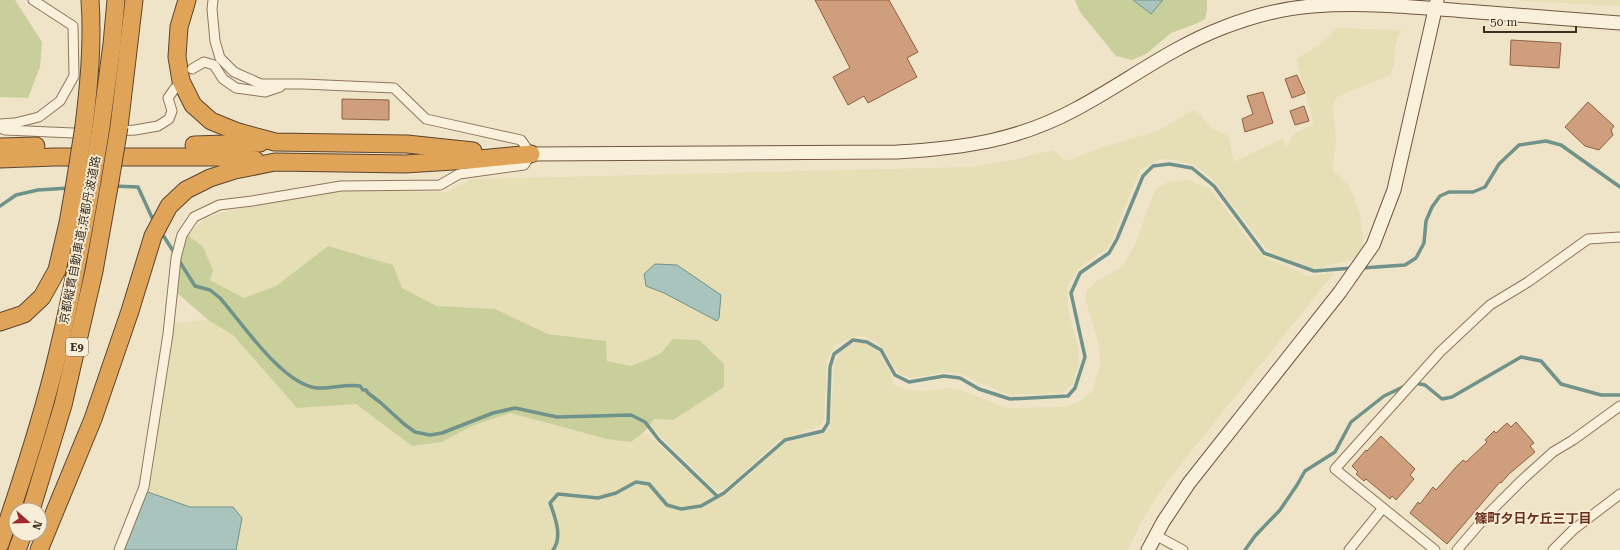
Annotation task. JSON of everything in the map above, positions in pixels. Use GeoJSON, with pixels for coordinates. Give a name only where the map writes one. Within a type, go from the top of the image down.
{"type":"FeatureCollection","features":[{"type":"Feature","properties":{"kind":"highway"},"geometry":{"type":"LineString","coordinates":[[0,322],[24,314],[42,296],[57,270],[68,223],[75,183],[90,79],[92,32],[90,0]]}},
{"type":"Feature","properties":{"kind":"highway","name":"京都縦貫自動車道;京都丹波道路"},"geometry":{"type":"LineString","coordinates":[[0,544],[34,438],[57,357],[80,251],[101,127],[116,0]]}},
{"type":"Feature","properties":{"kind":"highway","name":"京都縦貫自動車道;京都丹波道路"},"geometry":{"type":"LineString","coordinates":[[33,502],[63,405],[94,271],[119,127],[134,0]]}},
{"type":"Feature","properties":{"kind":"highway"},"geometry":{"type":"LineString","coordinates":[[187,0],[179,27],[177,57],[181,81],[193,105],[211,121],[238,132],[275,142]]}},
{"type":"Feature","properties":{"kind":"highway"},"geometry":{"type":"LineString","coordinates":[[0,147],[223,145],[275,142],[407,144],[523,154]]}},
{"type":"Feature","properties":{"kind":"highway"},"geometry":{"type":"LineString","coordinates":[[0,159],[55,157],[216,157],[275,162],[405,164],[470,160],[523,154]]}},
{"type":"Feature","properties":{"kind":"highway"},"geometry":{"type":"LineString","coordinates":[[39,550],[93,419],[130,312],[153,236],[169,206],[186,190],[210,178],[234,170],[275,162]]}},
{"type":"Feature","properties":{"kind":"street"},"geometry":{"type":"LineString","coordinates":[[0,124],[15,123],[39,117],[60,101],[74,76],[73,26],[33,0]]}},
{"type":"Feature","properties":{"kind":"street"},"geometry":{"type":"LineString","coordinates":[[119,550],[144,487],[168,334],[176,258],[182,235],[194,217],[219,205],[341,186],[440,185],[459,174],[524,164],[521,140],[426,119],[394,88],[261,84],[234,72],[220,58],[215,41],[212,9],[213,0]]}},
{"type":"Feature","properties":{"kind":"street"},"geometry":{"type":"LineString","coordinates":[[523,154],[897,152],[961,147],[994,141],[1029,131],[1054,121],[1078,109],[1181,47],[1221,28],[1267,13],[1312,6],[1436,4],[1620,23]]}},
{"type":"Feature","properties":{"kind":"street"},"geometry":{"type":"LineString","coordinates":[[1148,550],[1155,535],[1189,483],[1340,292],[1373,245],[1394,190],[1436,4]]}},
{"type":"Feature","properties":{"kind":"street"},"geometry":{"type":"LineString","coordinates":[[192,69],[204,62],[214,65],[223,78],[236,88],[265,92],[288,84]]}},
{"type":"Feature","properties":{"kind":"street"},"geometry":{"type":"LineString","coordinates":[[0,128],[5,130],[72,133],[135,130],[158,126],[169,119],[172,111],[168,98],[175,88]]}},
{"type":"Feature","properties":{"kind":"street"},"geometry":{"type":"LineString","coordinates":[[1435,550],[1335,469],[1440,352],[1490,305],[1528,282],[1588,239],[1620,237]]}},
{"type":"Feature","properties":{"kind":"street"},"geometry":{"type":"LineString","coordinates":[[1457,550],[1488,514],[1553,452],[1573,440],[1620,406]]}},
{"type":"Feature","properties":{"kind":"street"},"geometry":{"type":"LineString","coordinates":[[1552,550],[1573,530],[1620,494]]}},
{"type":"Feature","properties":{"kind":"street"},"geometry":{"type":"LineString","coordinates":[[1350,550],[1383,508]]}},
{"type":"Feature","properties":{"kind":"street"},"geometry":{"type":"LineString","coordinates":[[1155,535],[1183,550]]}},
{"type":"Feature","properties":{"kind":"shaded area"},"geometry":{"type":"Polygon","coordinates":[[[1516,0],[1620,0],[1620,6],[1522,1],[1516,0]]]}},
{"type":"Feature","properties":{"kind":"shaded area"},"geometry":{"type":"Polygon","coordinates":[[[1337,28],[1401,30],[1395,46],[1394,65],[1390,75],[1337,97],[1333,104],[1336,145],[1332,169],[1350,187],[1360,215],[1365,256],[1315,269],[1272,253],[1265,247],[1212,179],[1195,165],[1175,160],[1161,159],[1140,170],[1112,240],[1105,251],[1078,269],[1067,287],[1069,314],[1079,350],[1078,367],[1072,385],[1062,393],[1010,395],[962,374],[946,372],[912,378],[899,374],[878,343],[861,335],[848,339],[834,346],[827,361],[824,419],[820,426],[778,441],[725,489],[719,491],[714,489],[649,425],[654,419],[673,420],[673,339],[660,354],[631,366],[607,361],[606,341],[548,334],[495,309],[437,306],[402,288],[393,265],[329,246],[276,286],[244,298],[210,280],[203,247],[188,235],[205,218],[227,211],[336,190],[447,192],[472,179],[972,167],[1013,160],[1053,150],[1066,161],[1107,146],[1157,131],[1195,109],[1211,128],[1225,134],[1229,138],[1234,162],[1283,138],[1286,147],[1294,134],[1314,124],[1296,59],[1322,43],[1337,28]]]}},
{"type":"Feature","properties":{"kind":"shaded area"},"geometry":{"type":"Polygon","coordinates":[[[1187,180],[1209,188],[1256,249],[1265,257],[1309,276],[1334,273],[1166,483],[1141,522],[1128,550],[117,550],[142,490],[169,324],[208,320],[234,336],[297,407],[356,404],[412,446],[442,442],[472,426],[510,413],[576,431],[631,442],[644,431],[717,499],[732,490],[783,444],[826,432],[830,427],[834,367],[838,355],[854,343],[864,343],[874,347],[878,351],[891,374],[894,385],[907,390],[926,391],[948,388],[961,390],[1007,408],[1064,407],[1078,402],[1092,392],[1100,366],[1099,345],[1085,298],[1087,290],[1097,281],[1123,266],[1134,247],[1155,190],[1168,182],[1187,180]]]}},
{"type":"Feature","properties":{"kind":"green space"},"geometry":{"type":"Polygon","coordinates":[[[0,0],[15,0],[42,42],[40,67],[28,98],[0,97],[0,0]]]}},
{"type":"Feature","properties":{"kind":"green space"},"geometry":{"type":"Polygon","coordinates":[[[1075,0],[1133,0],[1151,14],[1163,0],[1207,0],[1207,10],[1205,19],[1171,33],[1146,54],[1132,60],[1116,56],[1080,12],[1075,0]]]}},
{"type":"Feature","properties":{"kind":"green space"},"geometry":{"type":"Polygon","coordinates":[[[188,235],[203,247],[213,270],[210,280],[244,298],[276,286],[328,246],[393,265],[402,288],[437,306],[495,309],[548,334],[606,341],[607,361],[631,366],[660,354],[673,339],[699,340],[724,364],[724,387],[673,420],[654,419],[646,430],[631,442],[607,439],[510,413],[472,426],[442,442],[412,446],[356,404],[297,408],[234,336],[208,320],[175,291],[181,246],[188,235]]]}},
{"type":"Feature","properties":{"kind":"water"},"geometry":{"type":"Polygon","coordinates":[[[1133,0],[1163,0],[1151,14],[1133,0]]]}},
{"type":"Feature","properties":{"kind":"water"},"geometry":{"type":"Polygon","coordinates":[[[655,264],[677,265],[721,295],[719,318],[717,321],[664,293],[646,286],[644,274],[655,264]]]}},
{"type":"Feature","properties":{"kind":"water"},"geometry":{"type":"Polygon","coordinates":[[[145,491],[190,507],[233,507],[242,518],[236,550],[121,550],[145,491]]]}},
{"type":"Feature","properties":{"kind":"building"},"geometry":{"type":"Polygon","coordinates":[[[815,0],[889,0],[918,52],[907,58],[917,77],[868,103],[864,96],[848,105],[833,77],[850,68],[815,0]]]}},
{"type":"Feature","properties":{"kind":"building"},"geometry":{"type":"Polygon","coordinates":[[[1511,40],[1561,43],[1559,68],[1510,65],[1511,40]]]}},
{"type":"Feature","properties":{"kind":"building"},"geometry":{"type":"Polygon","coordinates":[[[1297,75],[1305,93],[1292,98],[1285,79],[1297,75]]]}},
{"type":"Feature","properties":{"kind":"building"},"geometry":{"type":"Polygon","coordinates":[[[1263,92],[1273,123],[1245,132],[1242,119],[1253,114],[1247,96],[1263,92]]]}},
{"type":"Feature","properties":{"kind":"building"},"geometry":{"type":"Polygon","coordinates":[[[342,99],[389,100],[389,120],[342,119],[342,99]]]}},
{"type":"Feature","properties":{"kind":"building"},"geometry":{"type":"Polygon","coordinates":[[[1588,102],[1614,126],[1611,130],[1613,135],[1599,150],[1585,146],[1565,127],[1588,102]]]}},
{"type":"Feature","properties":{"kind":"building"},"geometry":{"type":"Polygon","coordinates":[[[1304,106],[1309,121],[1295,125],[1290,111],[1304,106]]]}},
{"type":"Feature","properties":{"kind":"building"},"geometry":{"type":"Polygon","coordinates":[[[1516,422],[1534,443],[1530,446],[1535,452],[1509,474],[1501,483],[1500,482],[1447,544],[1410,513],[1418,502],[1420,504],[1433,487],[1436,490],[1463,460],[1466,462],[1487,442],[1485,440],[1494,431],[1496,433],[1507,423],[1511,427],[1516,422]]]}},
{"type":"Feature","properties":{"kind":"building"},"geometry":{"type":"Polygon","coordinates":[[[1381,436],[1415,469],[1410,475],[1414,479],[1396,500],[1392,496],[1390,499],[1366,479],[1364,481],[1356,474],[1358,472],[1352,466],[1381,436]]]}},
{"type":"Feature","properties":{"kind":"waterway"},"geometry":{"type":"LineString","coordinates":[[1362,268],[1405,265],[1416,258],[1424,243],[1426,221],[1432,207],[1440,196],[1449,192],[1473,192],[1485,187],[1499,164],[1519,145],[1546,141],[1561,145],[1620,187]]}},
{"type":"Feature","properties":{"kind":"waterway"},"geometry":{"type":"LineString","coordinates":[[553,550],[556,545],[558,533],[550,503],[558,494],[598,498],[616,493],[636,482],[649,484],[667,505],[681,509],[701,506],[724,493],[785,440],[823,431],[828,423],[830,367],[834,354],[853,340],[867,342],[881,350],[895,375],[909,382],[944,376],[960,378],[979,389],[1010,399],[1068,396],[1075,388],[1085,357],[1071,293],[1080,273],[1109,253],[1117,239],[1143,176],[1153,166],[1169,164],[1192,168],[1214,186],[1264,253],[1314,271],[1353,268]]}},
{"type":"Feature","properties":{"kind":"waterway"},"geometry":{"type":"LineString","coordinates":[[113,186],[138,187],[154,222]]}},
{"type":"Feature","properties":{"kind":"waterway"},"geometry":{"type":"LineString","coordinates":[[0,206],[16,195],[38,190],[69,188]]}},
{"type":"Feature","properties":{"kind":"waterway"},"geometry":{"type":"LineString","coordinates":[[161,232],[175,254]]}},
{"type":"Feature","properties":{"kind":"waterway"},"geometry":{"type":"LineString","coordinates":[[178,259],[195,286],[210,290],[220,298],[251,337],[277,365],[304,384],[317,388],[360,386],[415,432],[430,435],[442,433],[493,413],[515,408],[557,417],[631,415],[645,422],[659,440],[717,496]]}},
{"type":"Feature","properties":{"kind":"waterway"},"geometry":{"type":"LineString","coordinates":[[1415,383],[1425,385],[1442,399],[1452,397],[1521,357],[1541,361],[1561,384],[1601,395],[1620,395]]}},
{"type":"Feature","properties":{"kind":"waterway"},"geometry":{"type":"LineString","coordinates":[[1245,550],[1255,536],[1280,510],[1305,471],[1335,452],[1351,422],[1384,396],[1405,386]]}},
{"type":"Feature","properties":{"kind":"district","name":"篠町夕日ケ丘三丁目"},"geometry":{"type":"Point","coordinates":[1533,518]}}]}
